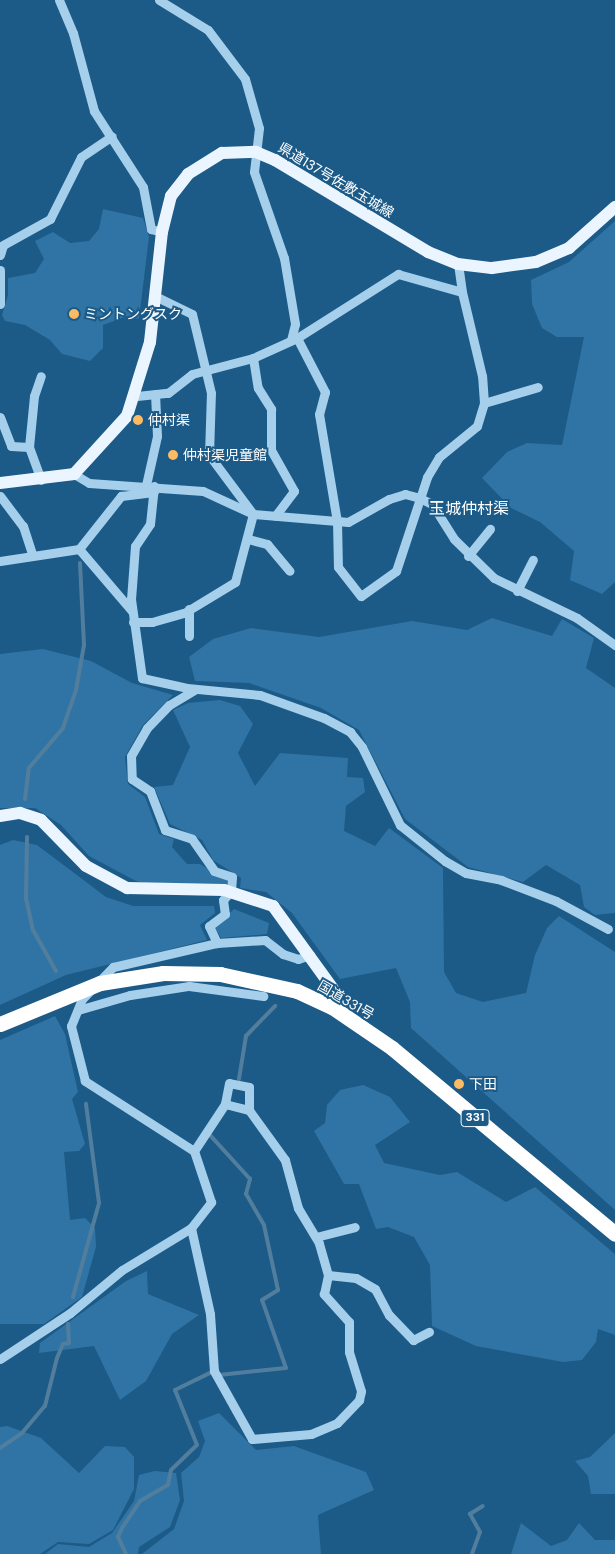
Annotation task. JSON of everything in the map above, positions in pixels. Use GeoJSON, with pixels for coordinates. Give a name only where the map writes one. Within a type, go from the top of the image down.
{"type":"FeatureCollection","features":[{"type":"Feature","properties":{"kind":"highway","name":"国道331号"},"geometry":{"type":"LineString","coordinates":[[0,1024],[100,983],[163,973],[220,974],[297,991],[332,1007],[392,1048],[615,1234]]}},
{"type":"Feature","properties":{"kind":"main road","name":"県道137号佐敷玉城線"},"geometry":{"type":"LineString","coordinates":[[74,474],[127,416],[137,396],[155,296],[162,232],[171,196],[188,174],[222,154],[256,152],[428,252],[458,264],[492,268],[536,262],[569,248],[615,207]]}},
{"type":"Feature","properties":{"kind":"main road"},"geometry":{"type":"LineString","coordinates":[[0,483],[41,480],[74,474]]}},
{"type":"Feature","properties":{"kind":"main road"},"geometry":{"type":"LineString","coordinates":[[0,816],[20,813],[41,820],[86,866],[127,888],[231,891],[273,906],[333,989],[332,1007]]}},
{"type":"Feature","properties":{"kind":"street"},"geometry":{"type":"LineString","coordinates":[[59,0],[73,33],[94,111],[112,136],[143,187],[151,229],[162,232]]}},
{"type":"Feature","properties":{"kind":"street"},"geometry":{"type":"LineString","coordinates":[[159,0],[208,30],[237,64],[257,116],[254,172],[284,258],[295,324],[294,339],[325,392],[319,414],[337,521],[338,568],[361,596],[396,571],[420,498],[439,457],[477,426],[484,403],[458,264]]}},
{"type":"Feature","properties":{"kind":"street"},"geometry":{"type":"LineString","coordinates":[[0,255],[2,245],[50,219],[81,157],[112,136]]}},
{"type":"Feature","properties":{"kind":"street"},"geometry":{"type":"LineString","coordinates":[[0,270],[0,304]]}},
{"type":"Feature","properties":{"kind":"street"},"geometry":{"type":"LineString","coordinates":[[137,396],[168,393],[192,374],[253,358],[294,339],[398,274],[462,292]]}},
{"type":"Feature","properties":{"kind":"street"},"geometry":{"type":"LineString","coordinates":[[133,622],[152,622],[188,609],[236,582],[253,514],[209,455],[211,393],[192,314],[155,296]]}},
{"type":"Feature","properties":{"kind":"street"},"geometry":{"type":"LineString","coordinates":[[253,358],[258,388],[271,409],[271,450],[294,491],[275,516]]}},
{"type":"Feature","properties":{"kind":"street"},"geometry":{"type":"LineString","coordinates":[[41,376],[34,396],[29,447],[41,480]]}},
{"type":"Feature","properties":{"kind":"street"},"geometry":{"type":"LineString","coordinates":[[484,403],[538,386]]}},
{"type":"Feature","properties":{"kind":"street"},"geometry":{"type":"LineString","coordinates":[[155,394],[157,436],[151,488],[150,524],[135,546],[132,611],[142,678],[196,689],[260,696],[324,718],[350,732],[400,825],[445,861],[466,873],[501,880],[556,900],[608,929]]}},
{"type":"Feature","properties":{"kind":"street"},"geometry":{"type":"LineString","coordinates":[[0,417],[11,446],[29,447]]}},
{"type":"Feature","properties":{"kind":"street"},"geometry":{"type":"LineString","coordinates":[[74,474],[89,483],[203,491],[253,514],[348,522],[389,498],[405,494],[420,498],[432,504],[468,556],[517,591],[576,618],[615,645]]}},
{"type":"Feature","properties":{"kind":"street"},"geometry":{"type":"LineString","coordinates":[[0,561],[32,554],[80,549],[121,496],[151,488]]}},
{"type":"Feature","properties":{"kind":"street"},"geometry":{"type":"LineString","coordinates":[[0,496],[24,526],[32,554]]}},
{"type":"Feature","properties":{"kind":"street"},"geometry":{"type":"LineString","coordinates":[[468,556],[490,530]]}},
{"type":"Feature","properties":{"kind":"street"},"geometry":{"type":"LineString","coordinates":[[248,540],[267,544],[290,571]]}},
{"type":"Feature","properties":{"kind":"street"},"geometry":{"type":"LineString","coordinates":[[80,549],[132,611]]}},
{"type":"Feature","properties":{"kind":"street"},"geometry":{"type":"LineString","coordinates":[[517,591],[533,560]]}},
{"type":"Feature","properties":{"kind":"street"},"geometry":{"type":"LineString","coordinates":[[188,609],[189,636]]}},
{"type":"Feature","properties":{"kind":"street"},"geometry":{"type":"LineString","coordinates":[[196,689],[168,705],[148,728],[132,756],[132,779],[150,791],[165,830],[192,839],[214,870],[232,877],[231,891],[223,900],[225,914],[209,926],[217,943]]}},
{"type":"Feature","properties":{"kind":"street"},"geometry":{"type":"LineString","coordinates":[[0,1359],[70,1313],[122,1270],[191,1228],[211,1202],[194,1152],[85,1081],[71,1026],[82,999],[113,966],[217,943],[266,940],[282,954],[298,959],[310,955]]}},
{"type":"Feature","properties":{"kind":"street"},"geometry":{"type":"LineString","coordinates":[[78,1010],[130,995],[189,986],[263,996]]}},
{"type":"Feature","properties":{"kind":"street"},"geometry":{"type":"LineString","coordinates":[[191,1228],[210,1314],[214,1371],[252,1440],[311,1434],[337,1423],[359,1400],[361,1391],[349,1352],[349,1322],[324,1294],[328,1275],[316,1237],[298,1208],[285,1160],[249,1110],[246,1084],[229,1083],[225,1104],[194,1152]]}},
{"type":"Feature","properties":{"kind":"street"},"geometry":{"type":"LineString","coordinates":[[225,1104],[249,1110]]}},
{"type":"Feature","properties":{"kind":"street"},"geometry":{"type":"LineString","coordinates":[[316,1237],[355,1227]]}},
{"type":"Feature","properties":{"kind":"street"},"geometry":{"type":"LineString","coordinates":[[328,1275],[356,1278],[375,1289],[389,1315],[413,1340],[429,1332]]}},
{"type":"Feature","properties":{"kind":"shaded area"},"geometry":{"type":"Polygon","coordinates":[[[103,209],[143,218],[149,237],[139,319],[122,318],[103,325],[103,348],[90,361],[62,354],[50,340],[25,325],[5,321],[2,315],[8,295],[8,278],[35,273],[44,259],[35,241],[53,232],[70,243],[89,241],[99,229],[103,209]]]}},
{"type":"Feature","properties":{"kind":"shaded area"},"geometry":{"type":"Polygon","coordinates":[[[615,221],[615,582],[602,594],[570,580],[574,551],[540,522],[511,508],[482,478],[507,452],[527,443],[562,445],[584,337],[557,337],[542,328],[532,304],[531,280],[569,262],[615,221]]]}},
{"type":"Feature","properties":{"kind":"shaded area"},"geometry":{"type":"Polygon","coordinates":[[[492,618],[552,636],[562,619],[594,638],[586,668],[615,688],[615,913],[595,915],[584,907],[580,885],[546,865],[523,882],[468,867],[405,819],[359,730],[321,708],[249,683],[195,681],[189,657],[213,639],[251,628],[319,637],[412,621],[467,630],[492,618]]]}},
{"type":"Feature","properties":{"kind":"shaded area"},"geometry":{"type":"Polygon","coordinates":[[[43,649],[91,661],[132,683],[173,695],[143,725],[125,757],[128,784],[145,797],[159,834],[174,839],[172,847],[187,864],[200,864],[227,880],[227,885],[166,888],[136,881],[89,856],[61,825],[35,808],[0,808],[0,654],[43,649]]]}},
{"type":"Feature","properties":{"kind":"shaded area"},"geometry":{"type":"Polygon","coordinates":[[[220,700],[240,706],[253,724],[238,753],[255,786],[280,753],[348,758],[347,777],[363,778],[365,792],[346,806],[344,831],[375,846],[389,828],[443,868],[444,972],[456,993],[483,1002],[526,993],[535,955],[547,928],[559,916],[615,952],[615,1210],[411,1028],[410,1002],[396,968],[340,979],[292,913],[266,892],[240,888],[241,878],[213,860],[202,840],[170,824],[154,787],[173,785],[190,747],[173,710],[188,703],[220,700]]]}},
{"type":"Feature","properties":{"kind":"shaded area"},"geometry":{"type":"Polygon","coordinates":[[[13,840],[37,845],[106,897],[133,906],[214,906],[215,913],[200,925],[207,940],[66,975],[0,1005],[0,845],[13,840]]]}},
{"type":"Feature","properties":{"kind":"shaded area"},"geometry":{"type":"Polygon","coordinates":[[[234,909],[269,923],[267,934],[221,938],[215,928],[234,909]]]}},
{"type":"Feature","properties":{"kind":"shaded area"},"geometry":{"type":"Polygon","coordinates":[[[55,1016],[65,1034],[78,1092],[72,1099],[85,1144],[79,1151],[64,1152],[70,1220],[85,1218],[95,1228],[96,1247],[82,1297],[44,1324],[0,1324],[0,1040],[55,1016]]]}},
{"type":"Feature","properties":{"kind":"shaded area"},"geometry":{"type":"Polygon","coordinates":[[[363,1085],[390,1097],[410,1122],[375,1145],[384,1163],[440,1175],[457,1172],[506,1202],[535,1187],[615,1254],[615,1335],[598,1329],[596,1342],[582,1360],[563,1362],[476,1346],[432,1326],[430,1265],[414,1237],[388,1227],[376,1229],[359,1184],[344,1184],[314,1131],[325,1123],[327,1105],[340,1090],[363,1085]]]}},
{"type":"Feature","properties":{"kind":"shaded area"},"geometry":{"type":"Polygon","coordinates":[[[147,1271],[148,1294],[199,1315],[172,1334],[146,1381],[120,1400],[94,1346],[39,1353],[40,1343],[126,1281],[147,1271]]]}},
{"type":"Feature","properties":{"kind":"shaded area"},"geometry":{"type":"Polygon","coordinates":[[[219,1413],[256,1450],[294,1446],[366,1472],[374,1490],[318,1515],[321,1554],[142,1554],[174,1529],[184,1501],[181,1473],[199,1457],[205,1441],[198,1421],[219,1413]]]}},
{"type":"Feature","properties":{"kind":"shaded area"},"geometry":{"type":"Polygon","coordinates":[[[7,1426],[41,1438],[79,1473],[105,1446],[125,1447],[134,1457],[134,1489],[113,1530],[89,1544],[58,1542],[40,1554],[0,1554],[0,1427],[7,1426]]]}},
{"type":"Feature","properties":{"kind":"shaded area"},"geometry":{"type":"Polygon","coordinates":[[[615,1433],[615,1494],[591,1494],[588,1476],[575,1461],[590,1457],[615,1433]]]}},
{"type":"Feature","properties":{"kind":"shaded area"},"geometry":{"type":"Polygon","coordinates":[[[155,1471],[176,1473],[180,1500],[170,1527],[139,1547],[138,1554],[45,1554],[58,1544],[89,1547],[112,1533],[134,1501],[139,1475],[155,1471]]]}},
{"type":"Feature","properties":{"kind":"shaded area"},"geometry":{"type":"Polygon","coordinates":[[[521,1523],[551,1546],[567,1540],[579,1523],[595,1540],[615,1540],[615,1554],[511,1554],[521,1523]]]}},
{"type":"Feature","properties":{"kind":"waterway"},"geometry":{"type":"LineString","coordinates":[[25,799],[29,768],[63,728],[76,690],[84,645],[80,563]]}},
{"type":"Feature","properties":{"kind":"waterway"},"geometry":{"type":"LineString","coordinates":[[27,837],[26,898],[33,930],[56,971]]}},
{"type":"Feature","properties":{"kind":"waterway"},"geometry":{"type":"LineString","coordinates":[[239,1079],[246,1036],[275,1006]]}},
{"type":"Feature","properties":{"kind":"waterway"},"geometry":{"type":"LineString","coordinates":[[73,1297],[99,1203],[86,1104]]}},
{"type":"Feature","properties":{"kind":"waterway"},"geometry":{"type":"LineString","coordinates":[[126,1554],[118,1537],[122,1528],[140,1501],[168,1485],[171,1470],[197,1445],[175,1390],[214,1371],[219,1375],[286,1368],[262,1300],[278,1290],[264,1225],[246,1194],[250,1179],[210,1135]]}},
{"type":"Feature","properties":{"kind":"waterway"},"geometry":{"type":"LineString","coordinates":[[0,1448],[22,1433],[45,1406],[57,1358],[63,1344],[69,1343],[68,1324]]}},
{"type":"Feature","properties":{"kind":"waterway"},"geometry":{"type":"LineString","coordinates":[[472,1554],[480,1532],[470,1514],[483,1506]]}},
{"type":"Feature","properties":{"kind":"place","name":"ミントングスク"},"geometry":{"type":"Point","coordinates":[74,314]}},
{"type":"Feature","properties":{"kind":"place","name":"仲村渠"},"geometry":{"type":"Point","coordinates":[138,420]}},
{"type":"Feature","properties":{"kind":"place","name":"仲村渠児童館"},"geometry":{"type":"Point","coordinates":[173,455]}},
{"type":"Feature","properties":{"kind":"place","name":"下田"},"geometry":{"type":"Point","coordinates":[459,1084]}},
{"type":"Feature","properties":{"kind":"district","name":"玉城仲村渠"},"geometry":{"type":"Point","coordinates":[469,509]}}]}
